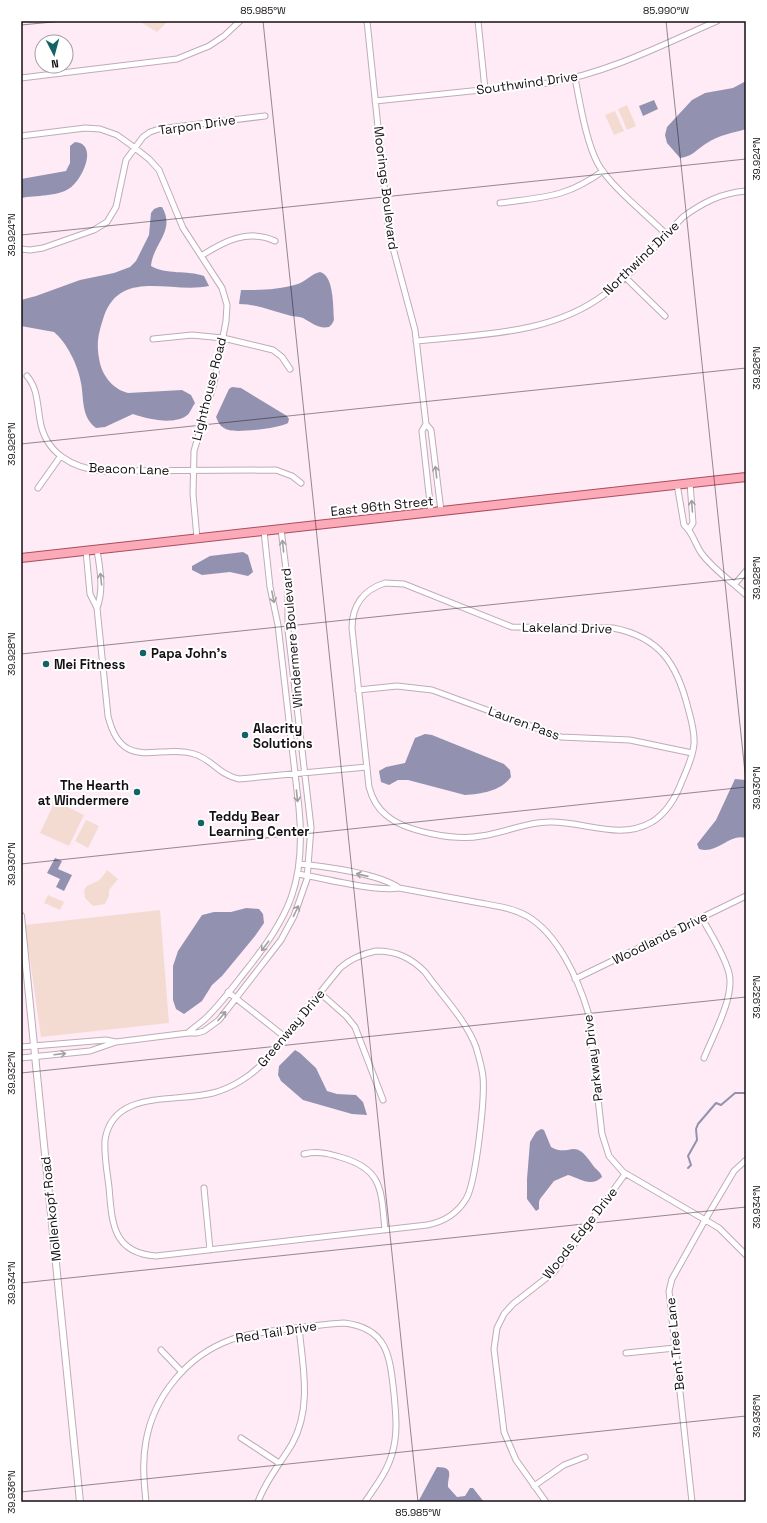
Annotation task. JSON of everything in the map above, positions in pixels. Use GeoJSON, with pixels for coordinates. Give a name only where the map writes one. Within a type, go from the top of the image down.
{"type":"FeatureCollection","features":[{"type":"Feature","properties":{"kind":"main road","name":"East 96th Street"},"geometry":{"type":"LineString","coordinates":[[21,558],[746,477]]}},
{"type":"Feature","properties":{"kind":"street"},"geometry":{"type":"LineString","coordinates":[[21,78],[177,59],[209,46],[224,36],[240,21]]}},
{"type":"Feature","properties":{"kind":"street","name":"Moorings Boulevard"},"geometry":{"type":"LineString","coordinates":[[367,21],[389,236],[414,324],[426,424],[431,430],[441,511]]}},
{"type":"Feature","properties":{"kind":"street"},"geometry":{"type":"LineString","coordinates":[[478,21],[485,89]]}},
{"type":"Feature","properties":{"kind":"street","name":"Southwind Drive"},"geometry":{"type":"LineString","coordinates":[[375,101],[548,83],[575,78],[619,64],[717,21]]}},
{"type":"Feature","properties":{"kind":"street"},"geometry":{"type":"LineString","coordinates":[[575,78],[590,145],[603,171],[666,234]]}},
{"type":"Feature","properties":{"kind":"street","name":"Tarpon Drive"},"geometry":{"type":"LineString","coordinates":[[21,249],[30,250],[43,248],[94,230],[106,222],[116,207],[124,163],[146,134],[154,130],[265,116]]}},
{"type":"Feature","properties":{"kind":"street","name":"Lighthouse Road"},"geometry":{"type":"LineString","coordinates":[[21,136],[85,128],[100,129],[117,135],[149,158],[162,175],[182,225],[219,282],[225,297],[227,315],[208,402],[195,442],[193,471],[194,514],[197,538]]}},
{"type":"Feature","properties":{"kind":"street"},"geometry":{"type":"LineString","coordinates":[[500,203],[564,193],[580,186],[603,171]]}},
{"type":"Feature","properties":{"kind":"street","name":"Northwind Drive"},"geometry":{"type":"LineString","coordinates":[[416,341],[521,329],[549,323],[576,312],[591,304],[625,277],[666,234],[701,204],[722,195],[746,191]]}},
{"type":"Feature","properties":{"kind":"street"},"geometry":{"type":"LineString","coordinates":[[201,256],[219,244],[238,237],[262,236],[275,242]]}},
{"type":"Feature","properties":{"kind":"street"},"geometry":{"type":"LineString","coordinates":[[625,277],[664,316]]}},
{"type":"Feature","properties":{"kind":"street"},"geometry":{"type":"LineString","coordinates":[[153,339],[192,335],[223,338],[273,350],[282,357],[290,369]]}},
{"type":"Feature","properties":{"kind":"street","name":"Beacon Lane"},"geometry":{"type":"LineString","coordinates":[[27,376],[36,394],[43,432],[50,446],[60,457],[80,467],[95,470],[276,470],[289,474],[301,483]]}},
{"type":"Feature","properties":{"kind":"street","name":"Moorings Boulevard"},"geometry":{"type":"LineString","coordinates":[[426,424],[422,431],[431,512]]}},
{"type":"Feature","properties":{"kind":"street"},"geometry":{"type":"LineString","coordinates":[[38,488],[60,457]]}},
{"type":"Feature","properties":{"kind":"street"},"geometry":{"type":"LineString","coordinates":[[689,529],[693,523],[690,483]]}},
{"type":"Feature","properties":{"kind":"street"},"geometry":{"type":"LineString","coordinates":[[677,484],[684,525],[689,529],[702,553],[746,595]]}},
{"type":"Feature","properties":{"kind":"street","name":"Windermere Boulevard"},"geometry":{"type":"LineString","coordinates":[[21,1058],[90,1051],[116,1042],[188,1033],[198,1034],[212,1026],[236,998],[281,940],[300,904],[308,876],[311,832],[288,630],[288,585],[281,529]]}},
{"type":"Feature","properties":{"kind":"street","name":"Windermere Boulevard"},"geometry":{"type":"LineString","coordinates":[[188,1033],[209,1016],[273,936],[287,908],[300,864],[300,827],[295,775],[278,625],[270,587],[264,531]]}},
{"type":"Feature","properties":{"kind":"street"},"geometry":{"type":"LineString","coordinates":[[97,550],[101,586],[100,600],[97,608]]}},
{"type":"Feature","properties":{"kind":"street"},"geometry":{"type":"LineString","coordinates":[[86,551],[90,594],[97,608],[108,716],[114,735],[123,744],[144,754],[181,751],[194,754],[205,760],[223,774],[232,778],[244,779],[295,775],[367,767]]}},
{"type":"Feature","properties":{"kind":"street"},"geometry":{"type":"LineString","coordinates":[[734,584],[746,571]]}},
{"type":"Feature","properties":{"kind":"street","name":"Lakeland Drive"},"geometry":{"type":"LineString","coordinates":[[391,583],[404,584],[512,627],[613,628],[627,631],[643,638],[665,655],[673,667],[682,684],[694,736],[692,753],[673,801],[660,817],[643,826],[623,831],[612,831],[568,823],[543,822],[472,838],[441,835],[410,828],[397,823],[387,817],[373,798],[367,767],[352,628],[355,608],[362,597],[380,585],[391,583]]}},
{"type":"Feature","properties":{"kind":"street","name":"Lauren Pass"},"geometry":{"type":"LineString","coordinates":[[358,690],[397,686],[432,690],[561,738],[630,740],[692,753]]}},
{"type":"Feature","properties":{"kind":"street","name":"Parkway Drive"},"geometry":{"type":"LineString","coordinates":[[300,864],[361,874],[392,883],[399,888]]}},
{"type":"Feature","properties":{"kind":"street","name":"Parkway Drive"},"geometry":{"type":"LineString","coordinates":[[298,874],[363,885],[392,889],[399,888],[506,908],[522,913],[543,928],[554,940],[575,979],[584,1000],[590,1021],[603,1142],[613,1162],[625,1174],[705,1220],[729,1237],[746,1255]]}},
{"type":"Feature","properties":{"kind":"street","name":"Woodlands Drive"},"geometry":{"type":"LineString","coordinates":[[575,979],[746,896]]}},
{"type":"Feature","properties":{"kind":"street","name":"Mollenkopf Road"},"geometry":{"type":"LineString","coordinates":[[21,916],[80,1502]]}},
{"type":"Feature","properties":{"kind":"street"},"geometry":{"type":"LineString","coordinates":[[702,918],[726,967],[730,982],[728,998],[704,1058]]}},
{"type":"Feature","properties":{"kind":"street","name":"Greenway Drive"},"geometry":{"type":"LineString","coordinates":[[376,951],[402,955],[425,972],[464,1026],[478,1056],[483,1077],[481,1111],[472,1182],[466,1198],[455,1212],[441,1221],[427,1225],[147,1256],[136,1252],[124,1244],[116,1233],[112,1222],[104,1146],[106,1134],[118,1113],[130,1105],[214,1093],[236,1083],[258,1069],[320,993],[340,968],[357,956],[376,951]]}},
{"type":"Feature","properties":{"kind":"street"},"geometry":{"type":"LineString","coordinates":[[228,992],[285,1037]]}},
{"type":"Feature","properties":{"kind":"street"},"geometry":{"type":"LineString","coordinates":[[320,993],[346,1016],[355,1027],[383,1100]]}},
{"type":"Feature","properties":{"kind":"street","name":"Windermere Boulevard"},"geometry":{"type":"LineString","coordinates":[[21,1047],[106,1040],[116,1042]]}},
{"type":"Feature","properties":{"kind":"street"},"geometry":{"type":"LineString","coordinates":[[304,1154],[323,1152],[355,1161],[365,1166],[375,1177],[379,1185],[385,1230]]}},
{"type":"Feature","properties":{"kind":"street","name":"Bent Tree Lane"},"geometry":{"type":"LineString","coordinates":[[692,1502],[669,1296],[670,1285],[705,1220],[734,1171],[746,1160]]}},
{"type":"Feature","properties":{"kind":"street","name":"Woods Edge Drive"},"geometry":{"type":"LineString","coordinates":[[546,1502],[516,1460],[503,1426],[494,1349],[497,1328],[504,1314],[513,1304],[554,1272],[625,1174]]}},
{"type":"Feature","properties":{"kind":"street"},"geometry":{"type":"LineString","coordinates":[[204,1188],[210,1250]]}},
{"type":"Feature","properties":{"kind":"street","name":"Red Tail Drive"},"geometry":{"type":"LineString","coordinates":[[146,1502],[143,1473],[146,1440],[155,1411],[171,1385],[182,1372],[205,1352],[229,1340],[252,1333],[344,1323],[356,1324],[374,1334],[386,1349],[390,1358],[397,1430],[389,1464],[365,1502]]}},
{"type":"Feature","properties":{"kind":"street"},"geometry":{"type":"LineString","coordinates":[[258,1502],[262,1491],[297,1433],[305,1402],[306,1388],[299,1328]]}},
{"type":"Feature","properties":{"kind":"street"},"geometry":{"type":"LineString","coordinates":[[626,1353],[675,1348]]}},
{"type":"Feature","properties":{"kind":"street"},"geometry":{"type":"LineString","coordinates":[[161,1350],[182,1372]]}},
{"type":"Feature","properties":{"kind":"street"},"geometry":{"type":"LineString","coordinates":[[241,1438],[279,1463]]}},
{"type":"Feature","properties":{"kind":"street"},"geometry":{"type":"LineString","coordinates":[[534,1486],[564,1465],[585,1458]]}},
{"type":"Feature","properties":{"kind":"shaded area"},"geometry":{"type":"Polygon","coordinates":[[[139,21],[168,21],[157,32],[139,21]]]}},
{"type":"Feature","properties":{"kind":"shaded area"},"geometry":{"type":"Polygon","coordinates":[[[627,105],[636,126],[627,130],[618,109],[627,105]]]}},
{"type":"Feature","properties":{"kind":"shaded area"},"geometry":{"type":"Polygon","coordinates":[[[615,111],[624,131],[614,135],[605,115],[615,111]]]}},
{"type":"Feature","properties":{"kind":"shaded area"},"geometry":{"type":"Polygon","coordinates":[[[55,801],[84,815],[69,846],[40,833],[55,801]]]}},
{"type":"Feature","properties":{"kind":"shaded area"},"geometry":{"type":"Polygon","coordinates":[[[86,820],[99,826],[88,848],[75,841],[86,820]]]}},
{"type":"Feature","properties":{"kind":"shaded area"},"geometry":{"type":"Polygon","coordinates":[[[107,870],[118,879],[109,890],[109,896],[105,904],[93,906],[85,898],[84,893],[86,887],[100,879],[107,870]]]}},
{"type":"Feature","properties":{"kind":"shaded area"},"geometry":{"type":"Polygon","coordinates":[[[48,895],[64,902],[60,910],[44,903],[48,895]]]}},
{"type":"Feature","properties":{"kind":"shaded area"},"geometry":{"type":"Polygon","coordinates":[[[160,910],[169,1023],[41,1037],[25,925],[160,910]]]}},
{"type":"Feature","properties":{"kind":"water"},"geometry":{"type":"Polygon","coordinates":[[[746,81],[746,129],[716,138],[691,154],[680,158],[667,143],[665,135],[667,127],[692,100],[705,93],[733,88],[746,81]]]}},
{"type":"Feature","properties":{"kind":"water"},"geometry":{"type":"Polygon","coordinates":[[[654,100],[658,109],[643,116],[639,106],[654,100]]]}},
{"type":"Feature","properties":{"kind":"water"},"geometry":{"type":"Polygon","coordinates":[[[75,142],[82,144],[86,149],[87,155],[86,163],[75,184],[59,193],[21,198],[21,179],[66,171],[70,163],[70,146],[75,142]]]}},
{"type":"Feature","properties":{"kind":"water"},"geometry":{"type":"Polygon","coordinates":[[[162,207],[166,215],[166,223],[165,230],[151,266],[163,271],[191,273],[204,276],[209,286],[195,288],[149,286],[122,292],[112,301],[104,316],[98,337],[100,364],[108,380],[122,391],[128,393],[182,390],[191,395],[195,403],[189,414],[181,419],[167,421],[145,418],[133,414],[105,427],[96,428],[91,424],[85,413],[80,376],[75,362],[67,348],[54,332],[21,326],[21,300],[80,280],[114,273],[130,267],[136,261],[149,235],[151,213],[154,209],[162,207]]]}},
{"type":"Feature","properties":{"kind":"water"},"geometry":{"type":"Polygon","coordinates":[[[320,272],[325,274],[328,279],[332,292],[334,320],[329,327],[318,326],[301,317],[290,316],[258,306],[239,304],[241,290],[270,289],[291,286],[301,283],[314,274],[320,272]]]}},
{"type":"Feature","properties":{"kind":"water"},"geometry":{"type":"Polygon","coordinates":[[[232,387],[241,388],[287,416],[289,419],[288,423],[277,427],[234,431],[222,427],[216,417],[229,389],[232,387]]]}},
{"type":"Feature","properties":{"kind":"water"},"geometry":{"type":"Polygon","coordinates":[[[243,552],[248,555],[253,572],[248,576],[230,572],[202,575],[192,570],[192,566],[210,556],[243,552]]]}},
{"type":"Feature","properties":{"kind":"water"},"geometry":{"type":"Polygon","coordinates":[[[425,734],[432,735],[504,764],[510,770],[511,777],[497,789],[484,793],[465,795],[408,780],[398,780],[389,785],[381,782],[379,771],[386,767],[405,763],[415,738],[425,734]]]}},
{"type":"Feature","properties":{"kind":"water"},"geometry":{"type":"Polygon","coordinates":[[[735,779],[746,780],[746,838],[734,838],[712,849],[699,849],[697,844],[716,820],[735,779]]]}},
{"type":"Feature","properties":{"kind":"water"},"geometry":{"type":"Polygon","coordinates":[[[55,858],[62,861],[58,869],[72,875],[64,891],[56,887],[60,879],[47,873],[55,858]]]}},
{"type":"Feature","properties":{"kind":"water"},"geometry":{"type":"Polygon","coordinates":[[[246,908],[259,909],[263,914],[264,923],[255,936],[222,976],[212,985],[202,1001],[184,1014],[176,1009],[173,1000],[173,966],[178,951],[202,915],[214,912],[231,912],[246,908]]]}},
{"type":"Feature","properties":{"kind":"water"},"geometry":{"type":"Polygon","coordinates":[[[295,1050],[316,1068],[327,1091],[337,1094],[356,1095],[363,1102],[367,1115],[352,1114],[303,1100],[281,1081],[278,1075],[279,1066],[295,1050]]]}},
{"type":"Feature","properties":{"kind":"water"},"geometry":{"type":"Polygon","coordinates":[[[541,1129],[544,1130],[551,1147],[558,1150],[576,1149],[580,1151],[586,1156],[602,1177],[594,1182],[589,1182],[568,1175],[554,1181],[540,1199],[539,1209],[536,1211],[527,1199],[527,1179],[530,1142],[536,1132],[541,1129]]]}},
{"type":"Feature","properties":{"kind":"water"},"geometry":{"type":"Polygon","coordinates":[[[437,1467],[443,1467],[449,1471],[448,1487],[457,1497],[465,1496],[470,1488],[473,1488],[484,1502],[418,1502],[437,1467]]]}},
{"type":"Feature","properties":{"kind":"waterway"},"geometry":{"type":"LineString","coordinates":[[688,1168],[691,1165],[688,1156],[697,1140],[696,1129],[698,1124],[716,1103],[721,1105],[735,1093],[746,1093]]}},
{"type":"Feature","properties":{"kind":"place","name":"Papa John's"},"geometry":{"type":"Point","coordinates":[143,653]}},
{"type":"Feature","properties":{"kind":"place","name":"Mei Fitness"},"geometry":{"type":"Point","coordinates":[46,664]}},
{"type":"Feature","properties":{"kind":"place","name":"Alacrity Solutions"},"geometry":{"type":"Point","coordinates":[245,735]}},
{"type":"Feature","properties":{"kind":"place","name":"The Hearth at Windermere"},"geometry":{"type":"Point","coordinates":[137,792]}},
{"type":"Feature","properties":{"kind":"place","name":"Teddy Bear Learning Center"},"geometry":{"type":"Point","coordinates":[201,823]}}]}
